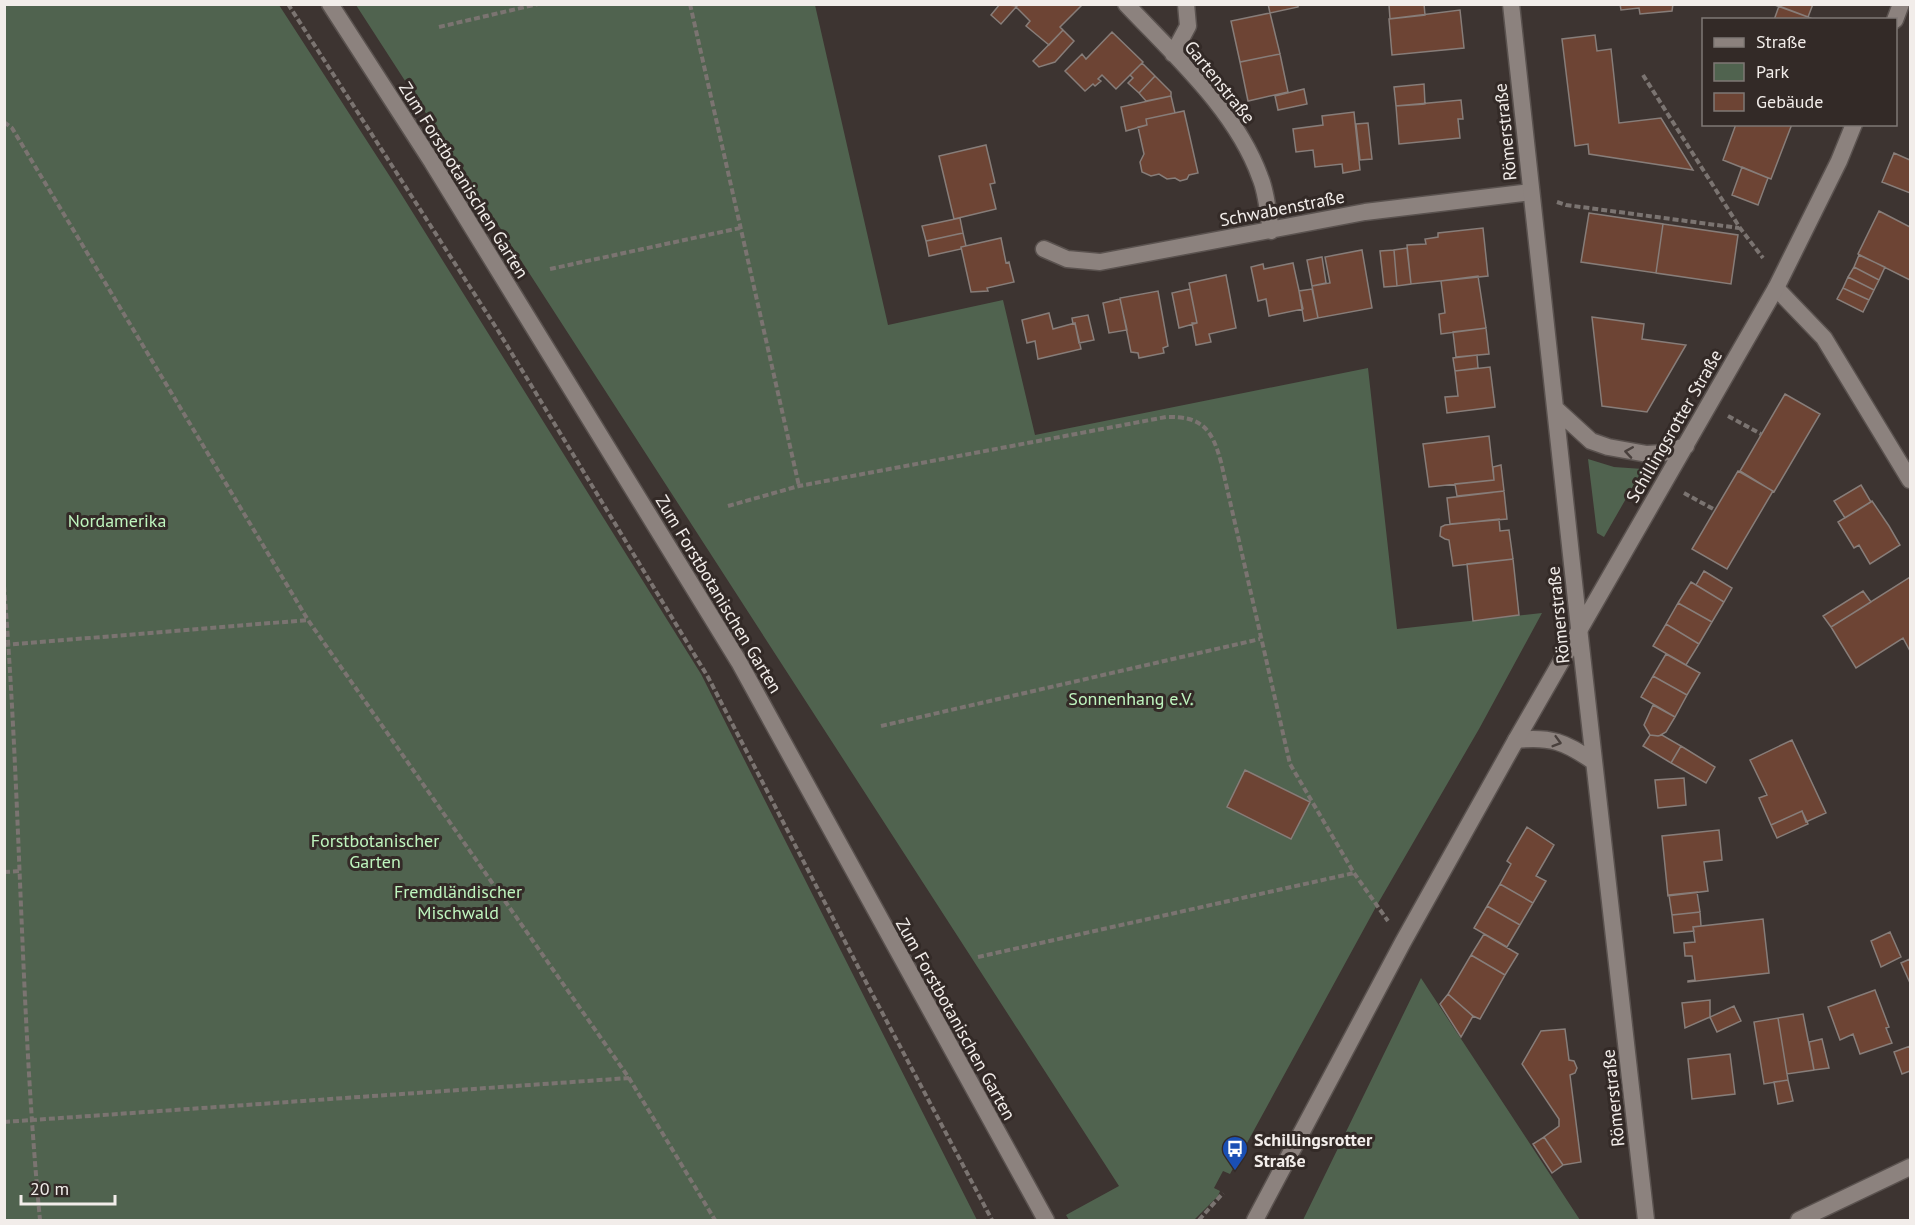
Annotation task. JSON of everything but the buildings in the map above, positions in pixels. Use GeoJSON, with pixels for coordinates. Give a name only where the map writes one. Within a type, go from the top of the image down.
{"type":"FeatureCollection","features":[{"type":"Feature","properties":{"kind":"street","name":"Zum Forstbotanischen Garten"},"geometry":{"type":"LineString","coordinates":[[330,4],[432,162],[739,662],[1046,1221]]}},
{"type":"Feature","properties":{"kind":"street","name":"Gartenstraße"},"geometry":{"type":"LineString","coordinates":[[1126,4],[1224,112],[1241,138],[1261,178],[1271,231]]}},
{"type":"Feature","properties":{"kind":"street"},"geometry":{"type":"LineString","coordinates":[[1173,54],[1188,26],[1186,4]]}},
{"type":"Feature","properties":{"kind":"street","name":"Römerstraße"},"geometry":{"type":"LineString","coordinates":[[1512,4],[1646,1221]]}},
{"type":"Feature","properties":{"kind":"street","name":"Schillingsrotter Straße"},"geometry":{"type":"LineString","coordinates":[[1255,1221],[1403,942],[1516,740],[1778,284],[1839,161],[1853,126]]}},
{"type":"Feature","properties":{"kind":"street","name":"Schwabenstraße"},"geometry":{"type":"LineString","coordinates":[[1044,249],[1066,259],[1100,262],[1365,212],[1531,192]]}},
{"type":"Feature","properties":{"kind":"street"},"geometry":{"type":"LineString","coordinates":[[1778,284],[1824,338],[1911,480]]}},
{"type":"Feature","properties":{"kind":"street"},"geometry":{"type":"LineString","coordinates":[[1556,409],[1591,441],[1608,447],[1647,454],[1663,453],[1686,446]]}},
{"type":"Feature","properties":{"kind":"street"},"geometry":{"type":"LineString","coordinates":[[1516,740],[1536,738],[1554,740],[1573,747],[1594,762]]}},
{"type":"Feature","properties":{"kind":"street"},"geometry":{"type":"LineString","coordinates":[[1799,1221],[1911,1167]]}},
{"type":"Feature","properties":{"kind":"path"},"geometry":{"type":"LineString","coordinates":[[288,4],[497,329],[708,678],[992,1221]]}},
{"type":"Feature","properties":{"kind":"path"},"geometry":{"type":"LineString","coordinates":[[439,27],[538,4]]}},
{"type":"Feature","properties":{"kind":"path"},"geometry":{"type":"LineString","coordinates":[[690,4],[799,486]]}},
{"type":"Feature","properties":{"kind":"path"},"geometry":{"type":"LineString","coordinates":[[1643,75],[1778,284]]}},
{"type":"Feature","properties":{"kind":"path"},"geometry":{"type":"LineString","coordinates":[[4,122],[12,128],[308,620],[629,1078],[715,1221]]}},
{"type":"Feature","properties":{"kind":"path"},"geometry":{"type":"LineString","coordinates":[[1531,192],[1566,205],[1740,228]]}},
{"type":"Feature","properties":{"kind":"path"},"geometry":{"type":"LineString","coordinates":[[550,269],[740,228]]}},
{"type":"Feature","properties":{"kind":"path"},"geometry":{"type":"LineString","coordinates":[[1709,405],[1761,434]]}},
{"type":"Feature","properties":{"kind":"path"},"geometry":{"type":"LineString","coordinates":[[728,506],[799,486],[1166,417],[1177,417],[1201,424],[1209,430],[1216,446],[1290,764],[1354,873],[1403,942]]}},
{"type":"Feature","properties":{"kind":"path"},"geometry":{"type":"LineString","coordinates":[[1665,482],[1715,510]]}},
{"type":"Feature","properties":{"kind":"path"},"geometry":{"type":"LineString","coordinates":[[4,585],[21,871],[31,1121],[40,1221]]}},
{"type":"Feature","properties":{"kind":"path"},"geometry":{"type":"LineString","coordinates":[[7,645],[308,620]]}},
{"type":"Feature","properties":{"kind":"path"},"geometry":{"type":"LineString","coordinates":[[881,726],[1260,639]]}},
{"type":"Feature","properties":{"kind":"path"},"geometry":{"type":"LineString","coordinates":[[4,872],[21,871]]}},
{"type":"Feature","properties":{"kind":"path"},"geometry":{"type":"LineString","coordinates":[[978,957],[1354,873]]}},
{"type":"Feature","properties":{"kind":"path"},"geometry":{"type":"LineString","coordinates":[[4,1122],[629,1078]]}},
{"type":"Feature","properties":{"kind":"path"},"geometry":{"type":"LineString","coordinates":[[1199,1221],[1223,1193]]}},
{"type":"Feature","properties":{"kind":"green space","name":"Fremdländischer Mischwald"},"geometry":{"type":"Polygon","coordinates":[[[5,4],[279,5],[398,189],[701,674],[977,1220],[5,1220],[5,4]]]}},
{"type":"Feature","properties":{"kind":"green space","name":"Sonnenhang e.V."},"geometry":{"type":"Polygon","coordinates":[[[356,5],[815,5],[888,325],[1003,300],[1035,435],[1368,368],[1397,629],[1542,613],[1479,729],[1377,905],[1230,1174],[1223,1171],[1214,1188],[1220,1191],[1218,1196],[1194,1220],[1069,1220],[1066,1215],[1119,1186],[356,5]]]}},
{"type":"Feature","properties":{"kind":"green space"},"geometry":{"type":"Polygon","coordinates":[[[1588,459],[1614,467],[1643,469],[1604,537],[1597,533],[1588,459]]]}},
{"type":"Feature","properties":{"kind":"green space"},"geometry":{"type":"Polygon","coordinates":[[[1421,978],[1580,1220],[1303,1220],[1421,978]]]}},
{"type":"Feature","properties":{"kind":"place","name":"Schillingsrotter Straße"},"geometry":{"type":"Point","coordinates":[1235,1172]}},
{"type":"Feature","properties":{"kind":"park label","name":"Nordamerika"},"geometry":{"type":"Point","coordinates":[117,520]}},
{"type":"Feature","properties":{"kind":"park label","name":"Forstbotanischer Garten"},"geometry":{"type":"Point","coordinates":[375,850]}}]}
